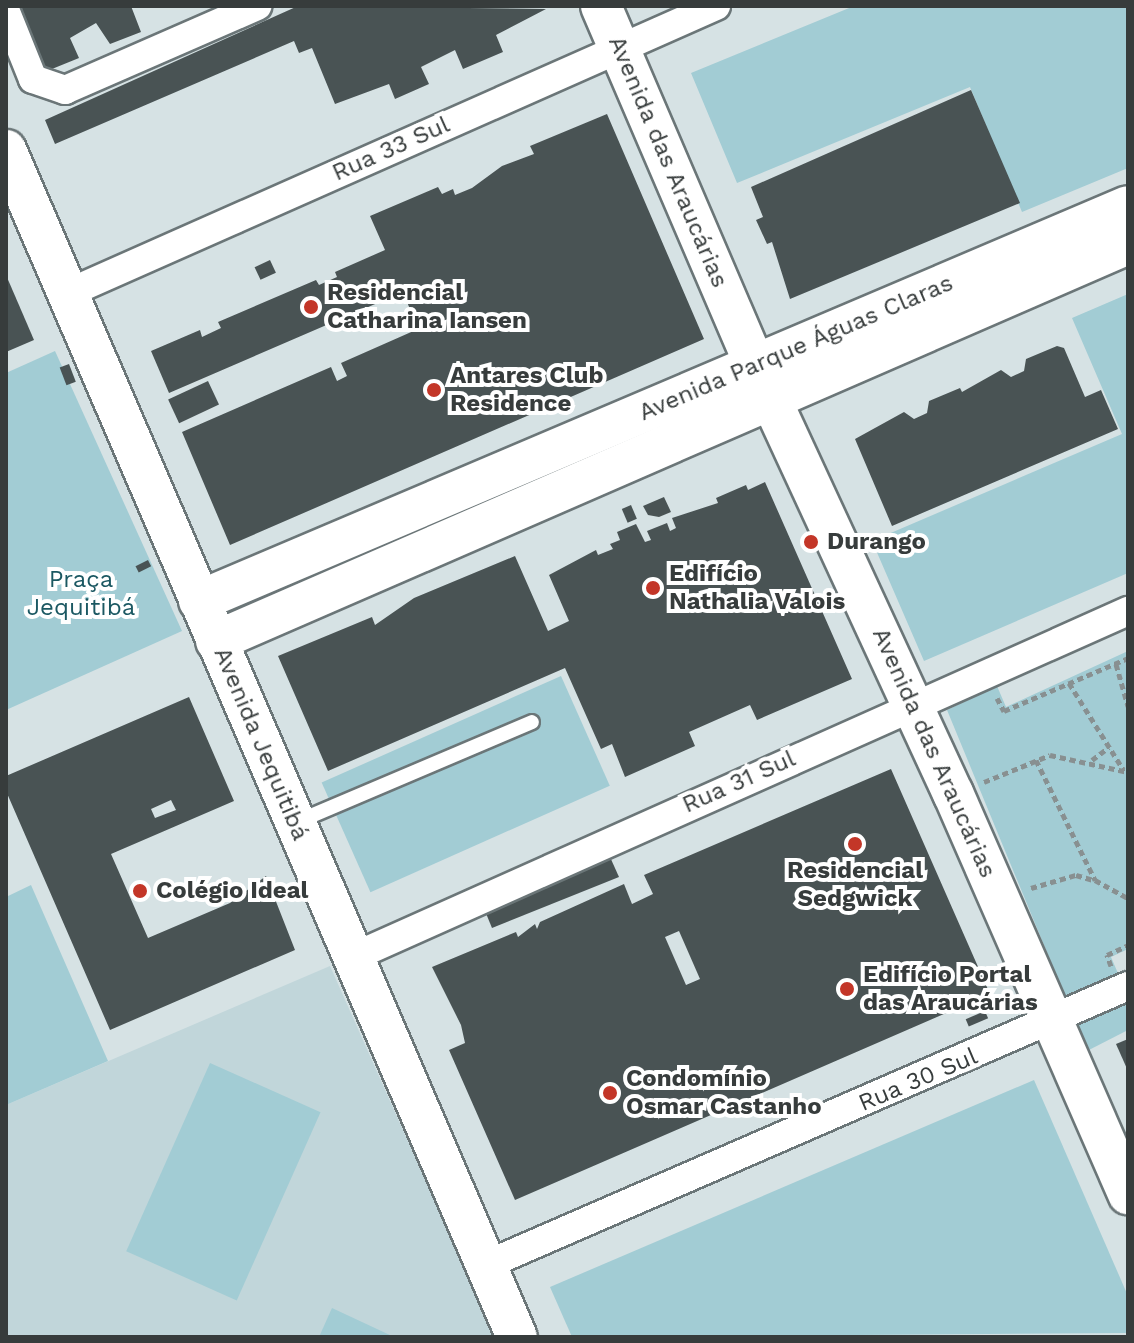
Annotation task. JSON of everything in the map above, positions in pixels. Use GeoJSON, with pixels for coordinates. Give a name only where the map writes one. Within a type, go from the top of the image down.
{"type":"FeatureCollection","features":[{"type":"Feature","properties":{"kind":"street"},"geometry":{"type":"LineString","coordinates":[[6,12],[33,79],[65,90],[257,6]]}},
{"type":"Feature","properties":{"kind":"street","name":"Avenida das Araucárias"},"geometry":{"type":"LineString","coordinates":[[601,6],[763,382],[912,703],[1128,1194]]}},
{"type":"Feature","properties":{"kind":"street","name":"Rua 33 Sul"},"geometry":{"type":"LineString","coordinates":[[66,294],[716,6]]}},
{"type":"Feature","properties":{"kind":"street","name":"Avenida Jequitibá"},"geometry":{"type":"LineString","coordinates":[[6,150],[517,1337]]}},
{"type":"Feature","properties":{"kind":"street","name":"Avenida Parque Águas Claras"},"geometry":{"type":"LineString","coordinates":[[216,641],[351,583],[1128,206]]}},
{"type":"Feature","properties":{"kind":"street","name":"Avenida Parque Águas Claras"},"geometry":{"type":"LineString","coordinates":[[199,601],[336,545],[1128,244]]}},
{"type":"Feature","properties":{"kind":"street"},"geometry":{"type":"LineString","coordinates":[[336,545],[351,583]]}},
{"type":"Feature","properties":{"kind":"street","name":"Rua 31 Sul"},"geometry":{"type":"LineString","coordinates":[[353,957],[912,703],[1128,611]]}},
{"type":"Feature","properties":{"kind":"street","name":"Rua 30 Sul"},"geometry":{"type":"LineString","coordinates":[[486,1265],[1033,1031],[1121,981]]}},
{"type":"Feature","properties":{"kind":"lane"},"geometry":{"type":"LineString","coordinates":[[295,822],[532,722]]}},
{"type":"Feature","properties":{"kind":"path"},"geometry":{"type":"LineString","coordinates":[[994,691],[1004,711],[1128,658]]}},
{"type":"Feature","properties":{"kind":"path"},"geometry":{"type":"LineString","coordinates":[[1116,664],[1128,706]]}},
{"type":"Feature","properties":{"kind":"path"},"geometry":{"type":"LineString","coordinates":[[1069,683],[1126,770]]}},
{"type":"Feature","properties":{"kind":"path"},"geometry":{"type":"LineString","coordinates":[[1092,760],[1109,747]]}},
{"type":"Feature","properties":{"kind":"path"},"geometry":{"type":"LineString","coordinates":[[981,784],[1036,760],[1065,755],[1092,760],[1099,768],[1126,770]]}},
{"type":"Feature","properties":{"kind":"path"},"geometry":{"type":"LineString","coordinates":[[1036,760],[1095,880]]}},
{"type":"Feature","properties":{"kind":"path"},"geometry":{"type":"LineString","coordinates":[[975,769],[987,797]]}},
{"type":"Feature","properties":{"kind":"path"},"geometry":{"type":"LineString","coordinates":[[1020,877],[1031,903]]}},
{"type":"Feature","properties":{"kind":"path"},"geometry":{"type":"LineString","coordinates":[[1026,890],[1061,877],[1095,880],[1128,898]]}},
{"type":"Feature","properties":{"kind":"path"},"geometry":{"type":"LineString","coordinates":[[1121,981],[1107,955],[1128,945]]}},
{"type":"Feature","properties":{"kind":"shaded area"},"geometry":{"type":"Polygon","coordinates":[[[330,966],[495,1337],[6,1337],[6,1105],[330,966]]]}},
{"type":"Feature","properties":{"kind":"green space"},"geometry":{"type":"Polygon","coordinates":[[[854,6],[1128,6],[1128,168],[1022,212],[970,87],[737,183],[691,73],[854,6]]]}},
{"type":"Feature","properties":{"kind":"green space"},"geometry":{"type":"Polygon","coordinates":[[[1128,294],[1128,573],[924,661],[872,541],[1122,434],[1072,318],[1128,294]]]}},
{"type":"Feature","properties":{"kind":"green space","name":"Praça Jequitibá"},"geometry":{"type":"Polygon","coordinates":[[[55,351],[182,631],[6,710],[6,373],[55,351]]]}},
{"type":"Feature","properties":{"kind":"green space"},"geometry":{"type":"Polygon","coordinates":[[[1128,651],[1128,949],[1111,957],[1120,978],[1067,1001],[947,710],[997,686],[1006,707],[1128,651]]]}},
{"type":"Feature","properties":{"kind":"green space"},"geometry":{"type":"Polygon","coordinates":[[[561,676],[610,786],[370,892],[322,783],[561,676]]]}},
{"type":"Feature","properties":{"kind":"green space"},"geometry":{"type":"Polygon","coordinates":[[[31,885],[108,1061],[6,1105],[6,897],[31,885]]]}},
{"type":"Feature","properties":{"kind":"green space"},"geometry":{"type":"Polygon","coordinates":[[[1128,986],[1128,1030],[1085,1052],[1067,1009],[1128,986]]]}},
{"type":"Feature","properties":{"kind":"green space"},"geometry":{"type":"Polygon","coordinates":[[[210,1063],[321,1112],[237,1300],[126,1251],[210,1063]]]}},
{"type":"Feature","properties":{"kind":"green space"},"geometry":{"type":"Polygon","coordinates":[[[1034,1080],[1128,1296],[1128,1333],[572,1337],[550,1287],[1034,1080]]]}},
{"type":"Feature","properties":{"kind":"green space"},"geometry":{"type":"Polygon","coordinates":[[[332,1308],[392,1336],[319,1337],[332,1308]]]}},
{"type":"Feature","properties":{"kind":"building"},"geometry":{"type":"Polygon","coordinates":[[[20,6],[131,6],[141,32],[110,44],[96,23],[70,38],[79,58],[47,71],[20,6]]]}},
{"type":"Feature","properties":{"kind":"building"},"geometry":{"type":"Polygon","coordinates":[[[298,6],[546,9],[496,35],[503,52],[463,69],[455,50],[421,67],[429,84],[395,99],[389,84],[335,104],[312,48],[299,53],[294,41],[55,144],[45,120],[298,6]]]}},
{"type":"Feature","properties":{"kind":"building"},"geometry":{"type":"Polygon","coordinates":[[[971,90],[1020,203],[790,299],[772,242],[767,244],[756,220],[763,217],[751,187],[971,90]]]}},
{"type":"Feature","properties":{"kind":"building"},"geometry":{"type":"Polygon","coordinates":[[[607,114],[704,339],[230,545],[182,432],[331,367],[337,381],[347,376],[341,363],[418,329],[403,292],[169,393],[151,351],[200,330],[202,337],[221,328],[218,322],[316,280],[319,285],[337,277],[335,272],[385,250],[370,216],[438,187],[442,194],[453,189],[455,195],[472,188],[502,166],[534,154],[530,146],[607,114]]]}},
{"type":"Feature","properties":{"kind":"building"},"geometry":{"type":"Polygon","coordinates":[[[270,260],[276,273],[261,280],[255,267],[270,260]]]}},
{"type":"Feature","properties":{"kind":"building"},"geometry":{"type":"Polygon","coordinates":[[[6,275],[34,340],[6,352],[6,275]]]}},
{"type":"Feature","properties":{"kind":"building"},"geometry":{"type":"Polygon","coordinates":[[[1057,346],[1064,348],[1085,397],[1101,390],[1118,429],[892,526],[855,439],[904,412],[914,419],[927,413],[929,401],[960,388],[962,392],[1001,370],[1011,377],[1024,371],[1026,359],[1057,346]]]}},
{"type":"Feature","properties":{"kind":"building"},"geometry":{"type":"Polygon","coordinates":[[[69,364],[76,382],[66,385],[60,368],[69,364]]]}},
{"type":"Feature","properties":{"kind":"building"},"geometry":{"type":"Polygon","coordinates":[[[208,381],[219,405],[179,423],[168,400],[208,381]]]}},
{"type":"Feature","properties":{"kind":"building"},"geometry":{"type":"Polygon","coordinates":[[[765,482],[852,679],[757,720],[750,705],[689,732],[695,746],[625,777],[612,744],[601,749],[565,668],[328,771],[278,656],[372,617],[375,625],[414,598],[515,556],[548,631],[569,621],[549,575],[596,550],[598,555],[613,549],[610,544],[620,540],[617,532],[636,524],[645,542],[651,540],[647,531],[667,523],[670,531],[676,528],[672,518],[718,503],[716,498],[746,485],[748,490],[765,482]]]}},
{"type":"Feature","properties":{"kind":"building"},"geometry":{"type":"Polygon","coordinates":[[[664,497],[671,512],[659,517],[648,515],[643,506],[664,497]]]}},
{"type":"Feature","properties":{"kind":"building"},"geometry":{"type":"Polygon","coordinates":[[[631,505],[637,519],[628,523],[622,509],[631,505]]]}},
{"type":"Feature","properties":{"kind":"building"},"geometry":{"type":"Polygon","coordinates":[[[148,560],[151,566],[139,573],[136,566],[148,560]]]}},
{"type":"Feature","properties":{"kind":"building"},"geometry":{"type":"Polygon","coordinates":[[[189,697],[234,801],[111,854],[148,938],[230,903],[266,876],[295,950],[110,1030],[6,791],[6,776],[189,697]],[[171,800],[151,809],[155,818],[176,810],[171,800]]]}},
{"type":"Feature","properties":{"kind":"building"},"geometry":{"type":"Polygon","coordinates":[[[891,769],[990,994],[515,1200],[449,1050],[465,1043],[461,1025],[432,967],[516,932],[518,937],[535,924],[537,929],[540,922],[624,884],[632,904],[653,894],[644,875],[891,769]],[[679,931],[665,937],[686,985],[700,979],[679,931]]]}},
{"type":"Feature","properties":{"kind":"building"},"geometry":{"type":"Polygon","coordinates":[[[610,857],[619,877],[492,928],[485,911],[610,857]]]}},
{"type":"Feature","properties":{"kind":"building"},"geometry":{"type":"Polygon","coordinates":[[[985,1011],[988,1018],[969,1027],[966,1019],[985,1011]]]}},
{"type":"Feature","properties":{"kind":"building"},"geometry":{"type":"Polygon","coordinates":[[[1128,1039],[1128,1071],[1116,1044],[1128,1039]]]}},
{"type":"Feature","properties":{"kind":"place","name":"Residencial Catharina Iansen"},"geometry":{"type":"Point","coordinates":[311,307]}},
{"type":"Feature","properties":{"kind":"place","name":"Antares Club Residence"},"geometry":{"type":"Point","coordinates":[434,390]}},
{"type":"Feature","properties":{"kind":"place","name":"Durango"},"geometry":{"type":"Point","coordinates":[811,542]}},
{"type":"Feature","properties":{"kind":"place","name":"Edifício Nathalia Valois"},"geometry":{"type":"Point","coordinates":[653,588]}},
{"type":"Feature","properties":{"kind":"place","name":"Residencial Sedgwick"},"geometry":{"type":"Point","coordinates":[855,844]}},
{"type":"Feature","properties":{"kind":"place","name":"Colégio Ideal"},"geometry":{"type":"Point","coordinates":[140,891]}},
{"type":"Feature","properties":{"kind":"place","name":"Edifício Portal das Araucárias"},"geometry":{"type":"Point","coordinates":[847,989]}},
{"type":"Feature","properties":{"kind":"place","name":"Condomínio Osmar Castanho"},"geometry":{"type":"Point","coordinates":[610,1093]}}]}
